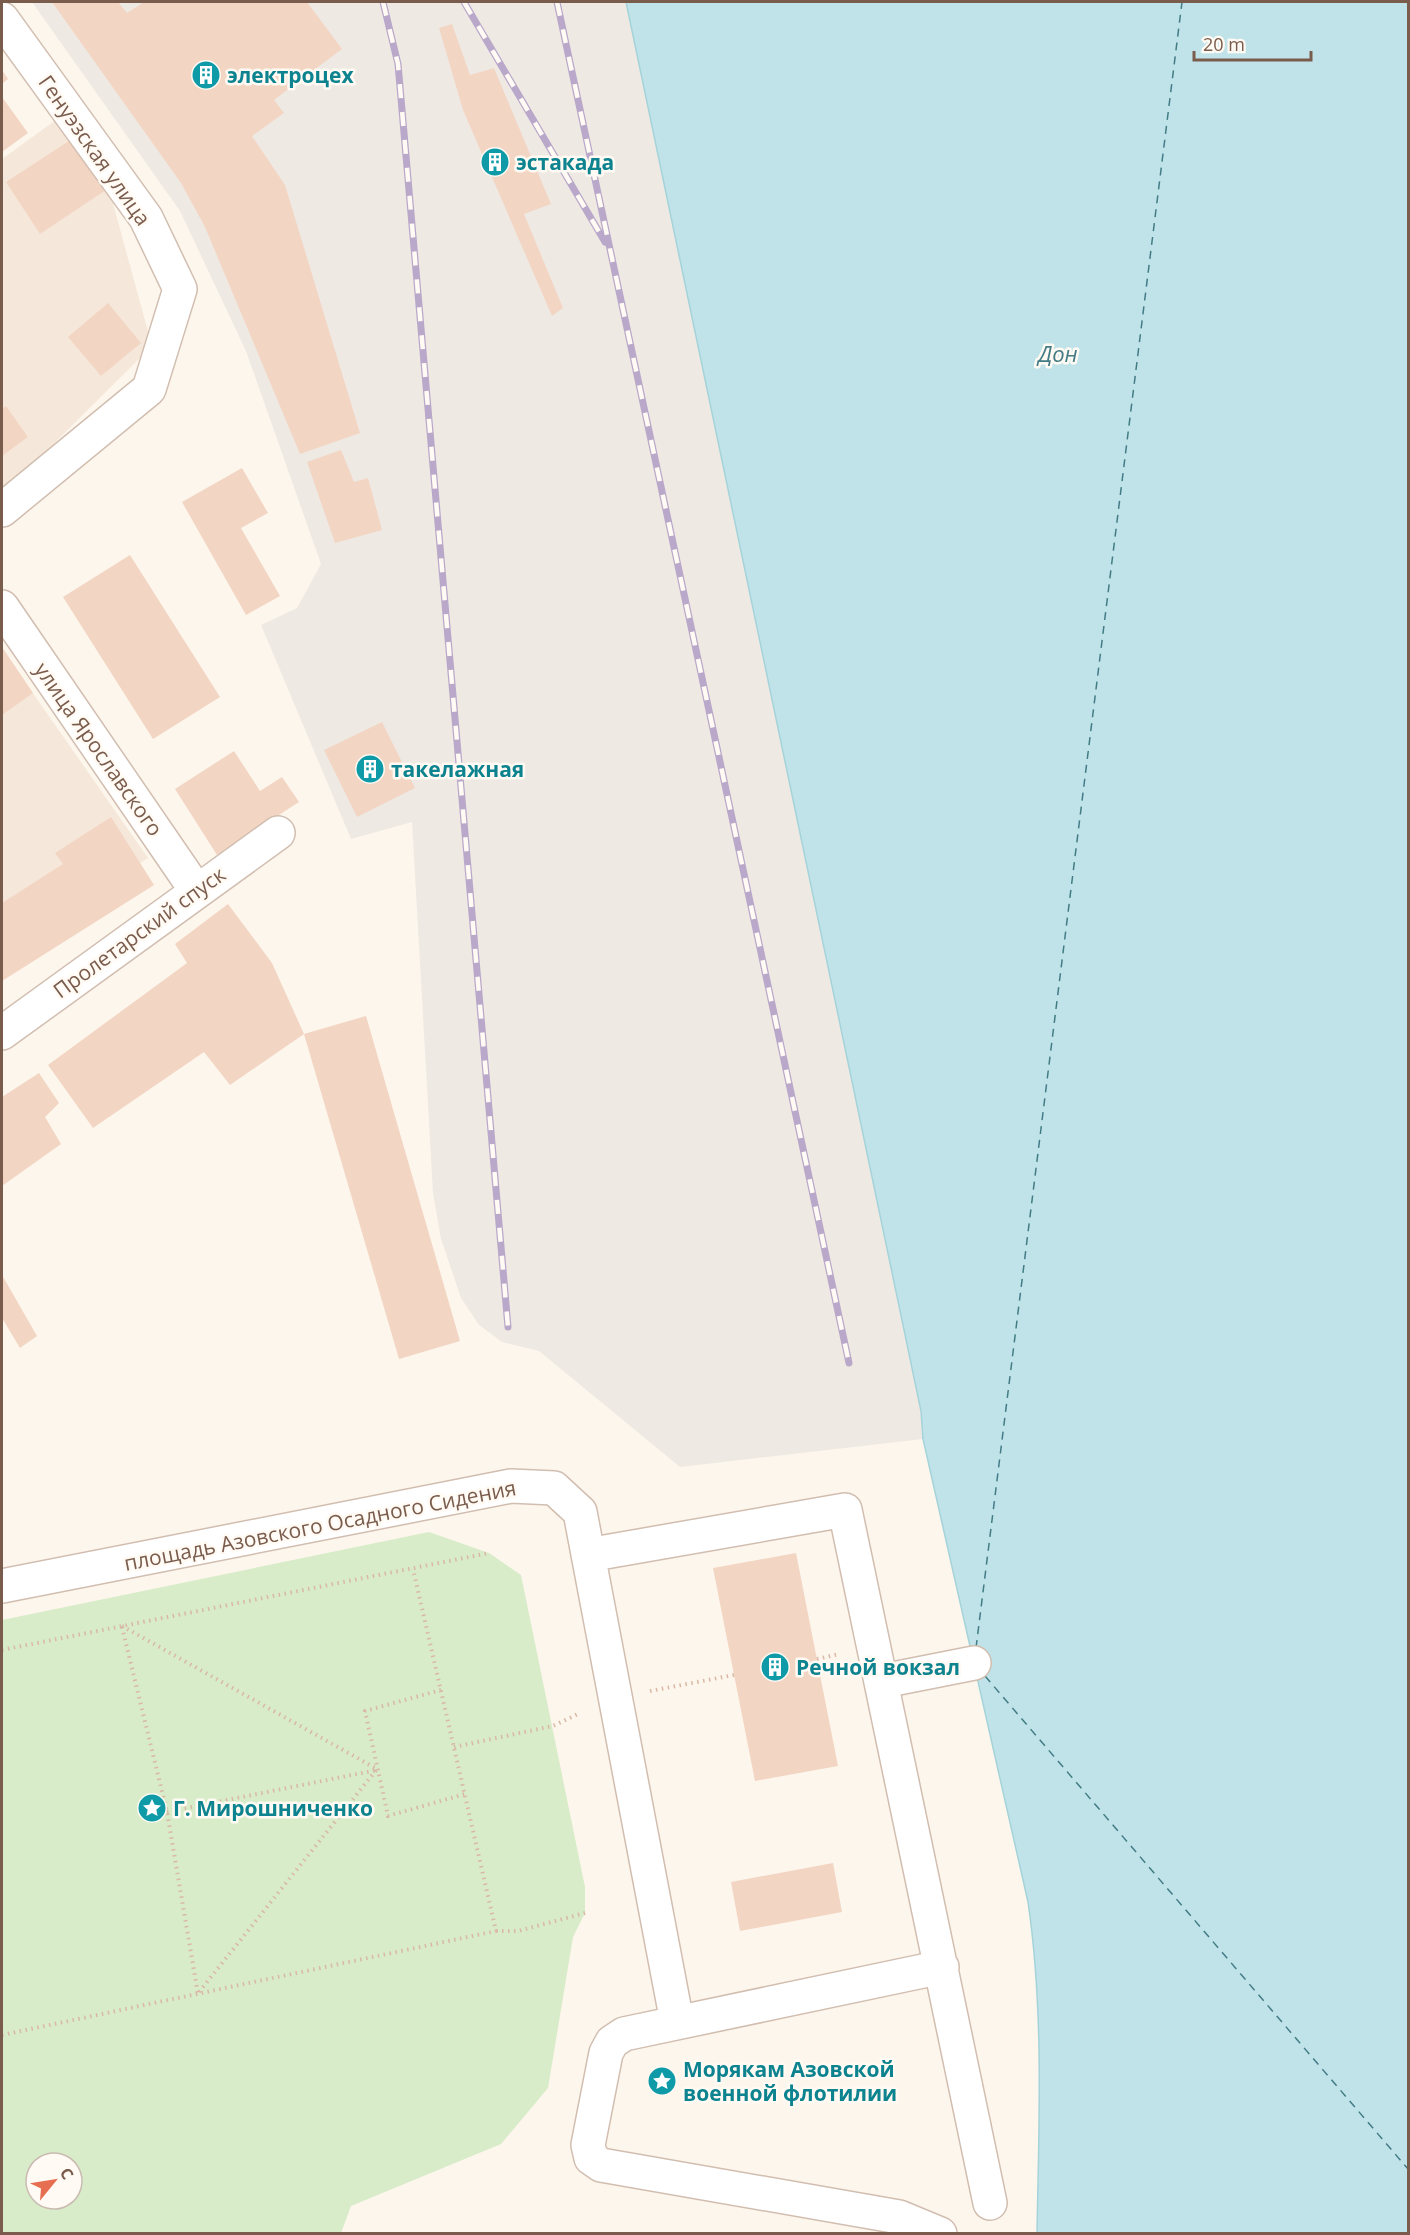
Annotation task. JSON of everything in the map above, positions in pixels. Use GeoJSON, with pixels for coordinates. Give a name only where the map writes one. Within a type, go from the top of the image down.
{"type":"FeatureCollection","features":[{"type":"Feature","properties":{"kind":"street","name":"Генуэзская улица"},"geometry":{"type":"LineString","coordinates":[[2,19],[146,218],[180,289],[149,389],[2,510]]}},
{"type":"Feature","properties":{"kind":"street","name":"улица Ярославского"},"geometry":{"type":"LineString","coordinates":[[2,607],[196,890]]}},
{"type":"Feature","properties":{"kind":"street","name":"Пролетарский спуск"},"geometry":{"type":"LineString","coordinates":[[2,1033],[196,890],[278,833]]}},
{"type":"Feature","properties":{"kind":"street","name":"площадь Азовского Осадного Сидения"},"geometry":{"type":"LineString","coordinates":[[2,1586],[511,1486],[554,1488],[580,1512],[677,2022]]}},
{"type":"Feature","properties":{"kind":"street"},"geometry":{"type":"LineString","coordinates":[[588,1556],[845,1510],[883,1681],[990,2204]]}},
{"type":"Feature","properties":{"kind":"street"},"geometry":{"type":"LineString","coordinates":[[883,1681],[974,1663]]}},
{"type":"Feature","properties":{"kind":"street"},"geometry":{"type":"LineString","coordinates":[[940,2234],[899,2217],[601,2164],[591,2158],[588,2145],[606,2054],[612,2042],[624,2034],[942,1967]]}},
{"type":"Feature","properties":{"kind":"path"},"geometry":{"type":"LineString","coordinates":[[2,1650],[489,1553]]}},
{"type":"Feature","properties":{"kind":"path"},"geometry":{"type":"LineString","coordinates":[[413,1569],[496,1931]]}},
{"type":"Feature","properties":{"kind":"path"},"geometry":{"type":"LineString","coordinates":[[122,1626],[377,1769]]}},
{"type":"Feature","properties":{"kind":"path"},"geometry":{"type":"LineString","coordinates":[[122,1626],[167,1812],[198,1994]]}},
{"type":"Feature","properties":{"kind":"path"},"geometry":{"type":"LineString","coordinates":[[441,1690],[365,1711],[377,1769],[388,1816],[465,1794]]}},
{"type":"Feature","properties":{"kind":"path"},"geometry":{"type":"LineString","coordinates":[[454,1747],[553,1726]]}},
{"type":"Feature","properties":{"kind":"path"},"geometry":{"type":"LineString","coordinates":[[167,1812],[377,1769]]}},
{"type":"Feature","properties":{"kind":"path"},"geometry":{"type":"LineString","coordinates":[[198,1994],[377,1769]]}},
{"type":"Feature","properties":{"kind":"path"},"geometry":{"type":"LineString","coordinates":[[2,2035],[496,1931],[518,1931],[585,1913]]}},
{"type":"Feature","properties":{"kind":"shaded area"},"geometry":{"type":"Polygon","coordinates":[[[32,2],[626,2],[921,1411],[923,1439],[680,1467],[539,1351],[502,1342],[479,1325],[461,1298],[441,1239],[433,1193],[412,822],[351,839],[261,625],[297,608],[321,564],[246,351],[180,211],[32,2]]]}},
{"type":"Feature","properties":{"kind":"shaded area"},"geometry":{"type":"Polygon","coordinates":[[[60,117],[109,189],[152,346],[2,495],[2,159],[60,117]]]}},
{"type":"Feature","properties":{"kind":"shaded area"},"geometry":{"type":"Polygon","coordinates":[[[2,649],[148,858],[2,954],[2,649]]]}},
{"type":"Feature","properties":{"kind":"green space"},"geometry":{"type":"Polygon","coordinates":[[[429,1532],[489,1553],[521,1575],[585,1887],[585,1913],[573,1937],[548,2088],[501,2144],[351,2206],[341,2233],[2,2233],[2,1620],[429,1532]]]}},
{"type":"Feature","properties":{"kind":"water","name":"Дон"},"geometry":{"type":"Polygon","coordinates":[[[626,2],[1408,2],[1408,2233],[1037,2233],[1038,2026],[1028,1902],[923,1439],[921,1411],[626,2]]]}},
{"type":"Feature","properties":{"kind":"building"},"geometry":{"type":"Polygon","coordinates":[[[52,2],[118,2],[127,13],[144,2],[307,2],[342,49],[274,100],[284,113],[252,136],[285,185],[360,433],[300,454],[205,227],[181,183],[52,2]]]}},
{"type":"Feature","properties":{"kind":"building"},"geometry":{"type":"Polygon","coordinates":[[[452,24],[470,75],[494,68],[551,204],[524,214],[563,308],[552,316],[463,110],[439,28],[452,24]]]}},
{"type":"Feature","properties":{"kind":"building"},"geometry":{"type":"Polygon","coordinates":[[[2,70],[8,79],[2,84],[2,70]]]}},
{"type":"Feature","properties":{"kind":"building"},"geometry":{"type":"Polygon","coordinates":[[[2,97],[28,133],[2,152],[2,97]]]}},
{"type":"Feature","properties":{"kind":"building"},"geometry":{"type":"Polygon","coordinates":[[[72,139],[106,190],[40,234],[6,182],[72,139]]]}},
{"type":"Feature","properties":{"kind":"building"},"geometry":{"type":"Polygon","coordinates":[[[108,303],[141,343],[101,376],[68,337],[108,303]]]}},
{"type":"Feature","properties":{"kind":"building"},"geometry":{"type":"Polygon","coordinates":[[[6,406],[28,437],[2,456],[2,409],[6,406]]]}},
{"type":"Feature","properties":{"kind":"building"},"geometry":{"type":"Polygon","coordinates":[[[341,450],[354,482],[368,478],[382,530],[335,543],[307,462],[341,450]]]}},
{"type":"Feature","properties":{"kind":"building"},"geometry":{"type":"Polygon","coordinates":[[[242,468],[268,513],[241,528],[280,596],[246,615],[182,502],[242,468]]]}},
{"type":"Feature","properties":{"kind":"building"},"geometry":{"type":"Polygon","coordinates":[[[130,555],[220,697],[153,739],[63,597],[130,555]]]}},
{"type":"Feature","properties":{"kind":"building"},"geometry":{"type":"Polygon","coordinates":[[[2,647],[33,693],[2,715],[2,647]]]}},
{"type":"Feature","properties":{"kind":"building","name":"такелажная"},"geometry":{"type":"Polygon","coordinates":[[[382,722],[415,788],[357,817],[324,750],[382,722]]]}},
{"type":"Feature","properties":{"kind":"building"},"geometry":{"type":"Polygon","coordinates":[[[234,751],[260,791],[282,777],[299,802],[217,855],[175,789],[234,751]]]}},
{"type":"Feature","properties":{"kind":"building"},"geometry":{"type":"Polygon","coordinates":[[[111,817],[154,885],[2,981],[2,903],[63,864],[55,853],[111,817]]]}},
{"type":"Feature","properties":{"kind":"building"},"geometry":{"type":"Polygon","coordinates":[[[228,904],[272,963],[304,1034],[230,1085],[204,1052],[93,1128],[48,1065],[187,963],[175,944],[228,904]]]}},
{"type":"Feature","properties":{"kind":"building"},"geometry":{"type":"Polygon","coordinates":[[[366,1016],[460,1341],[399,1359],[304,1034],[366,1016]]]}},
{"type":"Feature","properties":{"kind":"building"},"geometry":{"type":"Polygon","coordinates":[[[39,1073],[59,1103],[45,1117],[61,1144],[2,1186],[2,1097],[39,1073]]]}},
{"type":"Feature","properties":{"kind":"building"},"geometry":{"type":"Polygon","coordinates":[[[2,1275],[37,1336],[20,1348],[2,1318],[2,1275]]]}},
{"type":"Feature","properties":{"kind":"building","name":"Речной вокзал"},"geometry":{"type":"Polygon","coordinates":[[[796,1553],[838,1766],[755,1781],[713,1568],[796,1553]]]}},
{"type":"Feature","properties":{"kind":"building"},"geometry":{"type":"Polygon","coordinates":[[[833,1863],[842,1912],[740,1931],[731,1882],[833,1863]]]}},
{"type":"Feature","properties":{"kind":"ferry route"},"geometry":{"type":"LineString","coordinates":[[976,1648],[1182,2]]}},
{"type":"Feature","properties":{"kind":"ferry route"},"geometry":{"type":"LineString","coordinates":[[985,1676],[1408,2169]]}},
{"type":"Feature","properties":{"kind":"railway"},"geometry":{"type":"LineString","coordinates":[[383,2],[398,64],[508,1327]]}},
{"type":"Feature","properties":{"kind":"railway"},"geometry":{"type":"LineString","coordinates":[[464,2],[605,242]]}},
{"type":"Feature","properties":{"kind":"railway"},"geometry":{"type":"LineString","coordinates":[[557,2],[849,1363]]}},
{"type":"Feature","properties":{"kind":"place","name":"электроцех"},"geometry":{"type":"Point","coordinates":[206,75]}},
{"type":"Feature","properties":{"kind":"place","name":"эстакада"},"geometry":{"type":"Point","coordinates":[495,162]}},
{"type":"Feature","properties":{"kind":"place","name":"такелажная"},"geometry":{"type":"Point","coordinates":[370,769]}},
{"type":"Feature","properties":{"kind":"place","name":"Речной вокзал"},"geometry":{"type":"Point","coordinates":[775,1667]}},
{"type":"Feature","properties":{"kind":"place","name":"Г. Мирошниченко"},"geometry":{"type":"Point","coordinates":[152,1808]}},
{"type":"Feature","properties":{"kind":"place","name":"Морякам Азовской военной флотилии"},"geometry":{"type":"Point","coordinates":[662,2081]}}]}
